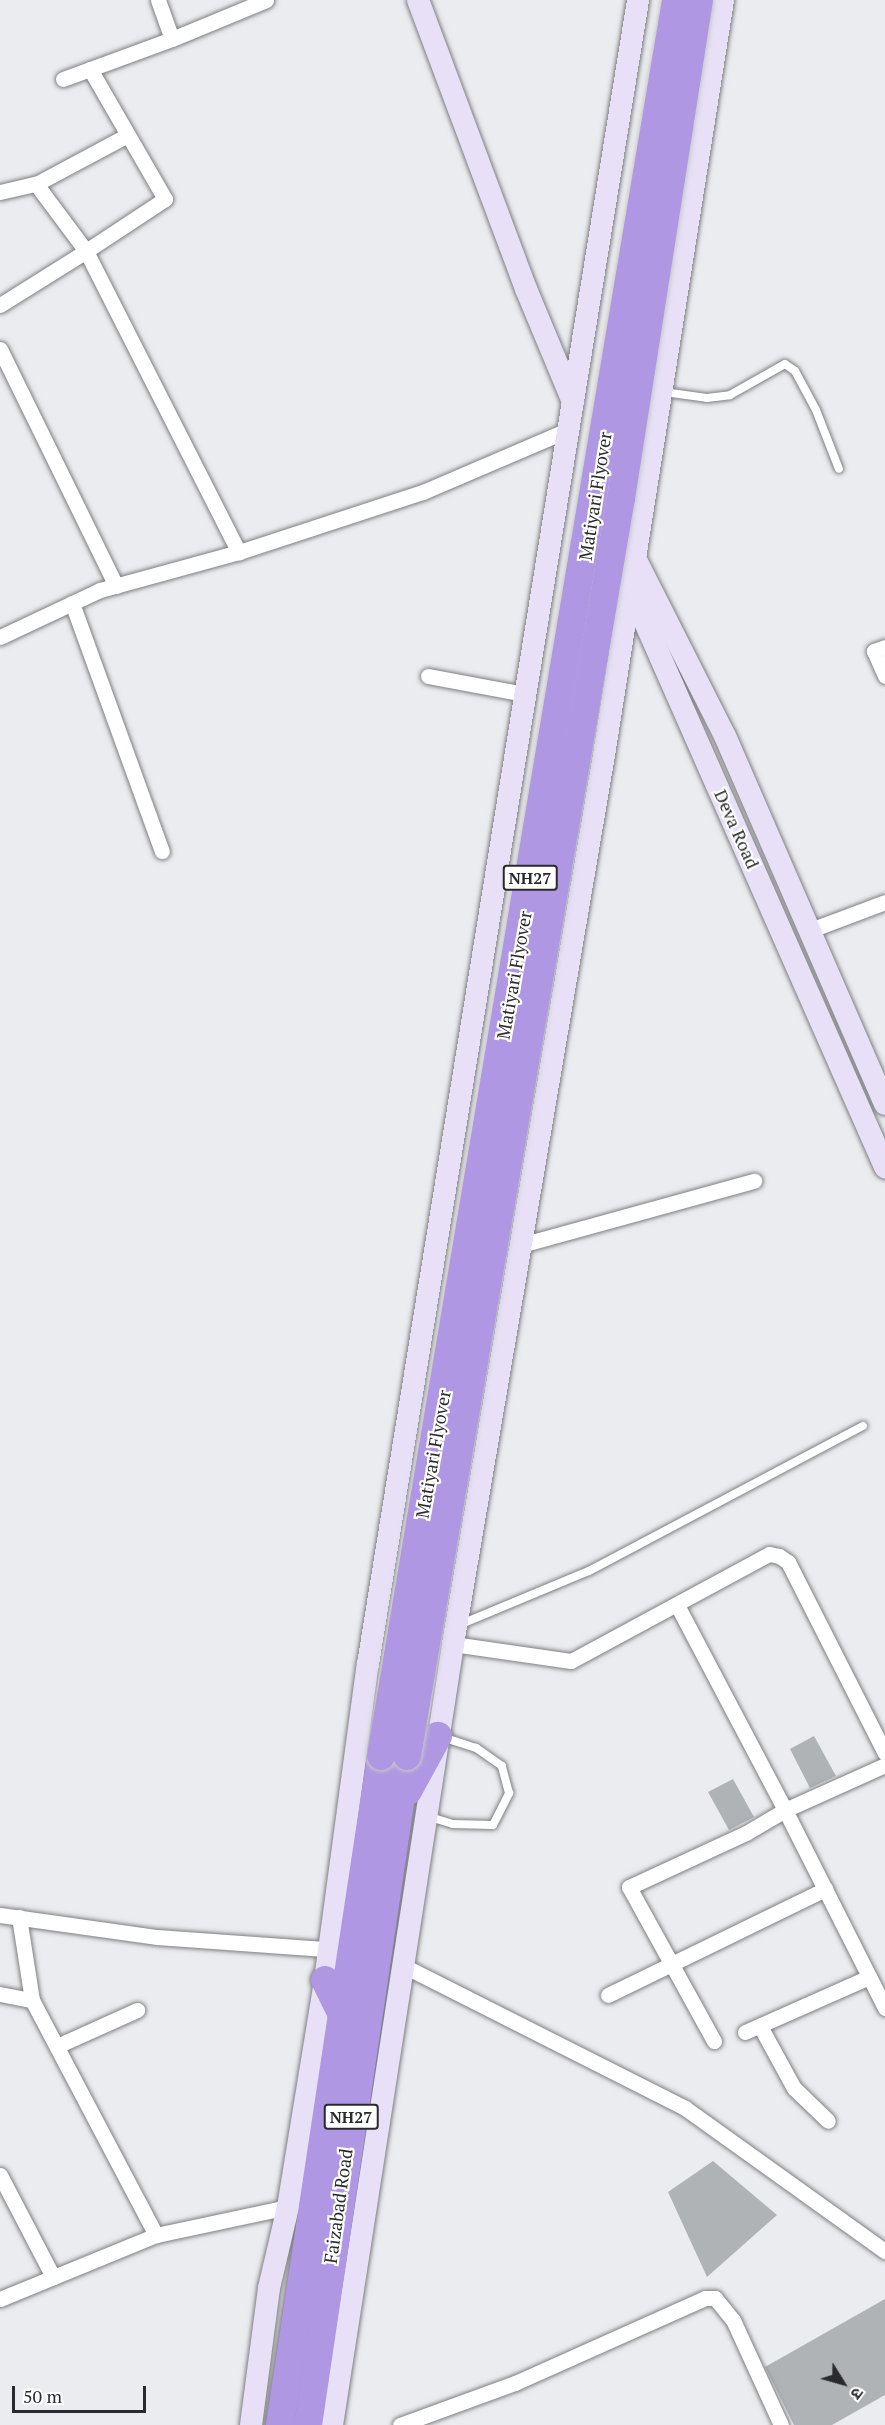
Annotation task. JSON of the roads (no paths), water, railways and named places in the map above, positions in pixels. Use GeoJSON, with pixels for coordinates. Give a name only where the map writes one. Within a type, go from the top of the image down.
{"type":"FeatureCollection","features":[{"type":"Feature","properties":{"kind":"highway","name":"Matiyari Flyover"},"geometry":{"type":"LineString","coordinates":[[412,1812],[394,1756],[676,0]]}},
{"type":"Feature","properties":{"kind":"highway","name":"Matiyari Flyover"},"geometry":{"type":"LineString","coordinates":[[342,1950],[394,1756],[621,498],[699,0]]}},
{"type":"Feature","properties":{"kind":"highway"},"geometry":{"type":"LineString","coordinates":[[412,1812],[438,1737]]}},
{"type":"Feature","properties":{"kind":"highway","name":"Faizabad Road"},"geometry":{"type":"LineString","coordinates":[[308,2425],[412,1812]]}},
{"type":"Feature","properties":{"kind":"highway","name":"Faizabad Road"},"geometry":{"type":"LineString","coordinates":[[279,2425],[344,2019],[342,1950]]}},
{"type":"Feature","properties":{"kind":"highway"},"geometry":{"type":"LineString","coordinates":[[325,1980],[344,2019]]}},
{"type":"Feature","properties":{"kind":"street"},"geometry":{"type":"LineString","coordinates":[[158,0],[172,39]]}},
{"type":"Feature","properties":{"kind":"street"},"geometry":{"type":"LineString","coordinates":[[63,79],[172,39],[266,0]]}},
{"type":"Feature","properties":{"kind":"street"},"geometry":{"type":"LineString","coordinates":[[418,0],[526,289],[573,402]]}},
{"type":"Feature","properties":{"kind":"street"},"geometry":{"type":"LineString","coordinates":[[251,2425],[269,2288],[288,2207],[325,1980],[342,1950],[368,1664],[524,694],[558,510],[573,402],[638,0]]}},
{"type":"Feature","properties":{"kind":"street"},"geometry":{"type":"LineString","coordinates":[[438,1737],[636,557],[723,0]]}},
{"type":"Feature","properties":{"kind":"street"},"geometry":{"type":"LineString","coordinates":[[0,305],[165,199],[126,136],[90,69]]}},
{"type":"Feature","properties":{"kind":"street"},"geometry":{"type":"LineString","coordinates":[[0,192],[36,184],[126,136]]}},
{"type":"Feature","properties":{"kind":"street"},"geometry":{"type":"LineString","coordinates":[[36,184],[86,251],[239,552]]}},
{"type":"Feature","properties":{"kind":"street"},"geometry":{"type":"LineString","coordinates":[[0,349],[116,586]]}},
{"type":"Feature","properties":{"kind":"street"},"geometry":{"type":"LineString","coordinates":[[0,637],[72,603],[116,586],[239,552],[423,492],[570,429]]}},
{"type":"Feature","properties":{"kind":"street","name":"Deva Road"},"geometry":{"type":"LineString","coordinates":[[563,477],[636,557],[725,736],[885,1104]]}},
{"type":"Feature","properties":{"kind":"street","name":"Deva Road"},"geometry":{"type":"LineString","coordinates":[[558,510],[629,594],[885,1167]]}},
{"type":"Feature","properties":{"kind":"street"},"geometry":{"type":"LineString","coordinates":[[72,603],[162,851]]}},
{"type":"Feature","properties":{"kind":"street"},"geometry":{"type":"LineString","coordinates":[[885,647],[874,651],[885,676]]}},
{"type":"Feature","properties":{"kind":"street"},"geometry":{"type":"LineString","coordinates":[[429,676],[524,694]]}},
{"type":"Feature","properties":{"kind":"street"},"geometry":{"type":"LineString","coordinates":[[808,931],[885,902]]}},
{"type":"Feature","properties":{"kind":"street"},"geometry":{"type":"LineString","coordinates":[[521,1245],[754,1181]]}},
{"type":"Feature","properties":{"kind":"street"},"geometry":{"type":"LineString","coordinates":[[454,1635],[571,1661],[769,1554],[788,1562],[885,1753]]}},
{"type":"Feature","properties":{"kind":"street"},"geometry":{"type":"LineString","coordinates":[[677,1605],[785,1810],[885,2008]]}},
{"type":"Feature","properties":{"kind":"street"},"geometry":{"type":"LineString","coordinates":[[714,2041],[629,1887],[746,1833],[785,1810],[885,1765]]}},
{"type":"Feature","properties":{"kind":"street"},"geometry":{"type":"LineString","coordinates":[[332,2425],[402,1965],[412,1812]]}},
{"type":"Feature","properties":{"kind":"street"},"geometry":{"type":"LineString","coordinates":[[608,1995],[825,1889]]}},
{"type":"Feature","properties":{"kind":"street"},"geometry":{"type":"LineString","coordinates":[[0,1915],[157,1936],[342,1950]]}},
{"type":"Feature","properties":{"kind":"street"},"geometry":{"type":"LineString","coordinates":[[19,1917],[32,2000],[156,2235]]}},
{"type":"Feature","properties":{"kind":"street"},"geometry":{"type":"LineString","coordinates":[[402,1965],[684,2108],[885,2251]]}},
{"type":"Feature","properties":{"kind":"street"},"geometry":{"type":"LineString","coordinates":[[745,2032],[869,1977]]}},
{"type":"Feature","properties":{"kind":"street"},"geometry":{"type":"LineString","coordinates":[[0,1994],[32,2000]]}},
{"type":"Feature","properties":{"kind":"street"},"geometry":{"type":"LineString","coordinates":[[57,2046],[137,2010]]}},
{"type":"Feature","properties":{"kind":"street"},"geometry":{"type":"LineString","coordinates":[[760,2026],[794,2088],[828,2121]]}},
{"type":"Feature","properties":{"kind":"street"},"geometry":{"type":"LineString","coordinates":[[0,2175],[53,2277]]}},
{"type":"Feature","properties":{"kind":"street"},"geometry":{"type":"LineString","coordinates":[[0,2299],[156,2235],[288,2207]]}},
{"type":"Feature","properties":{"kind":"street"},"geometry":{"type":"LineString","coordinates":[[400,2425],[515,2383],[705,2298],[715,2298],[733,2320],[781,2425]]}},
{"type":"Feature","properties":{"kind":"lane"},"geometry":{"type":"LineString","coordinates":[[663,392],[707,398],[730,395],[785,364],[795,371],[816,410],[838,469]]}},
{"type":"Feature","properties":{"kind":"lane"},"geometry":{"type":"LineString","coordinates":[[454,1635],[589,1571],[863,1426]]}},
{"type":"Feature","properties":{"kind":"lane"},"geometry":{"type":"LineString","coordinates":[[412,1812],[453,1824],[493,1824],[509,1793],[502,1766],[476,1748],[438,1737]]}}]}
